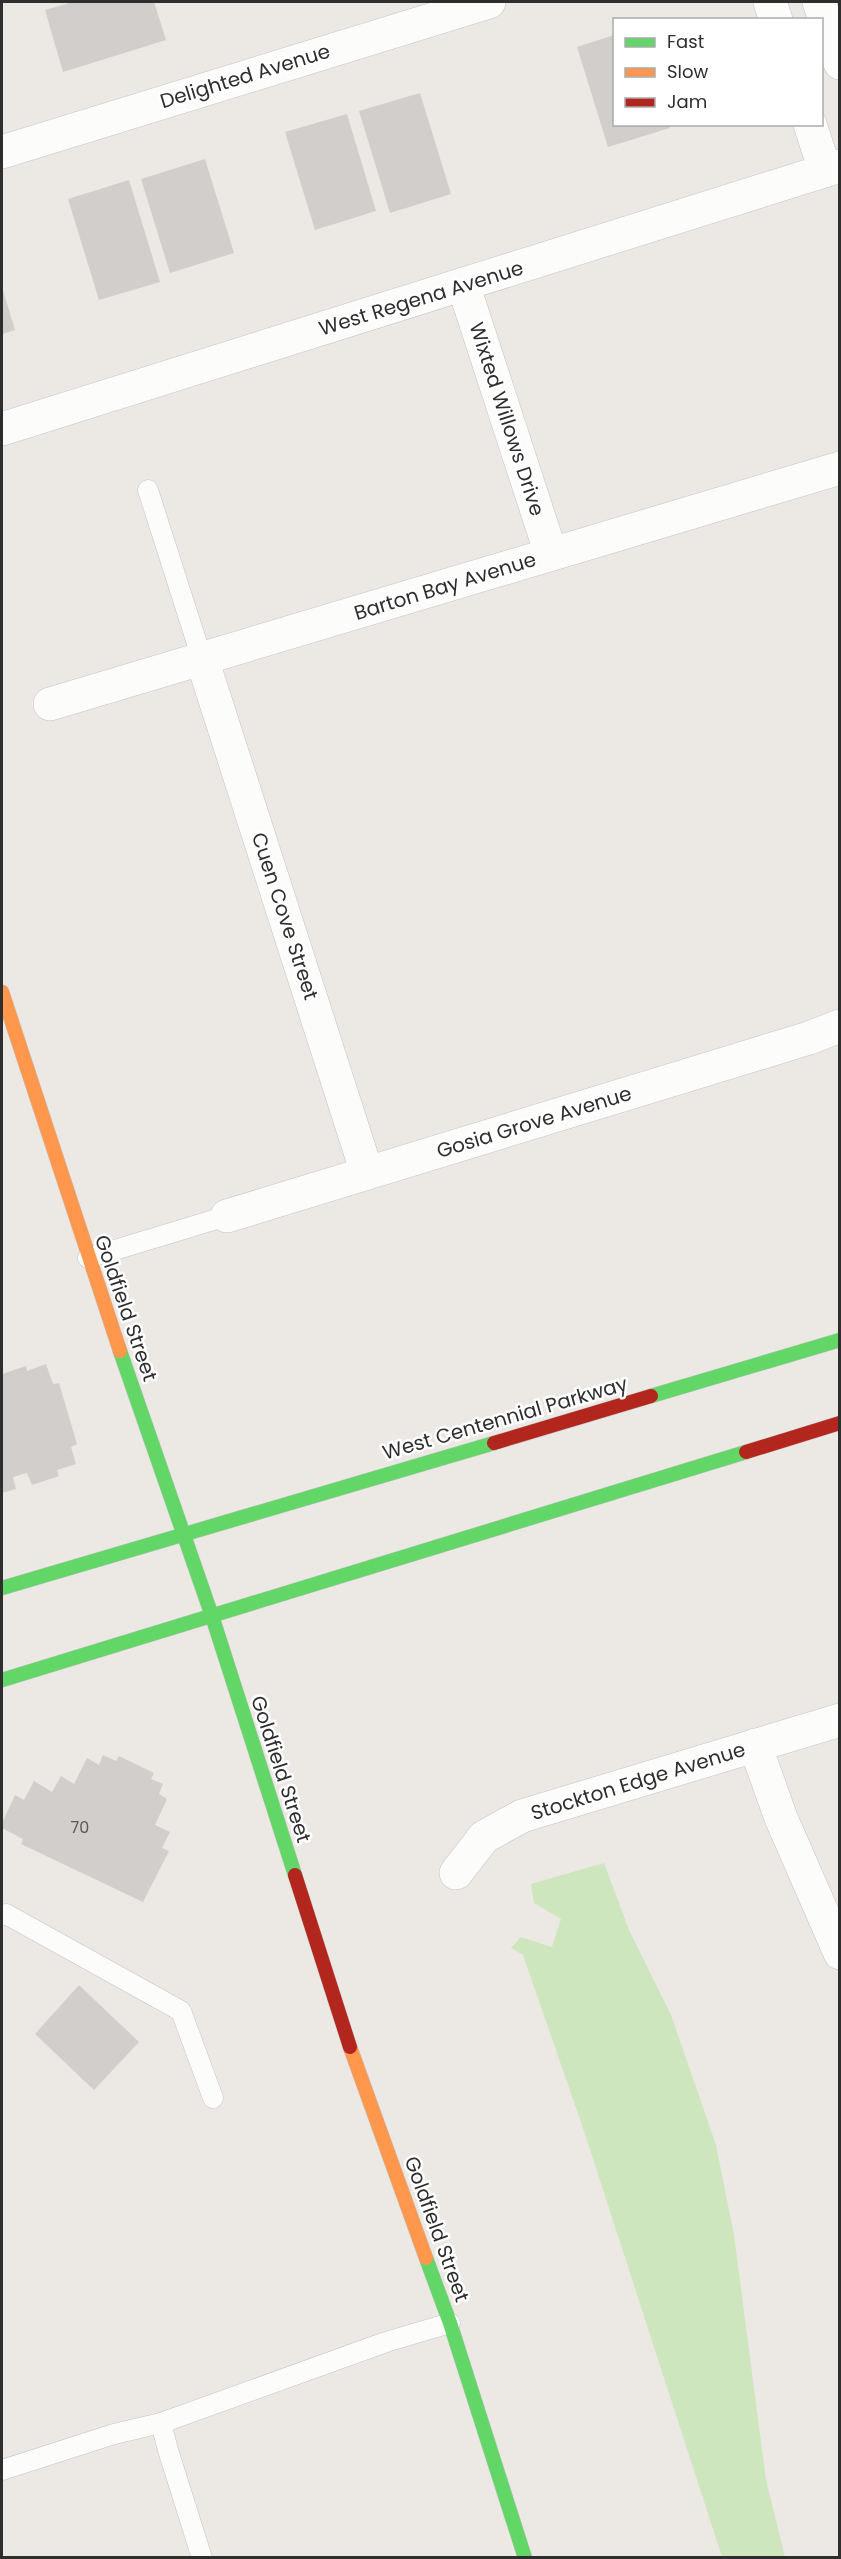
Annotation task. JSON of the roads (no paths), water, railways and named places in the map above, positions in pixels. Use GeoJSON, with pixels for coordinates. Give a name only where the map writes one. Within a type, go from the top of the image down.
{"type":"FeatureCollection","features":[{"type":"Feature","properties":{"kind":"main road","name":"Goldfield Street"},"geometry":{"type":"LineString","coordinates":[[2,992],[88,1258],[212,1616],[351,2051],[450,2323],[525,2558]]}},
{"type":"Feature","properties":{"kind":"main road","name":"West Centennial Parkway"},"geometry":{"type":"LineString","coordinates":[[2,1588],[840,1340]]}},
{"type":"Feature","properties":{"kind":"main road"},"geometry":{"type":"LineString","coordinates":[[2,1680],[840,1423]]}},
{"type":"Feature","properties":{"kind":"street","name":"Delighted Avenue"},"geometry":{"type":"LineString","coordinates":[[4,145],[489,2]]}},
{"type":"Feature","properties":{"kind":"street"},"geometry":{"type":"LineString","coordinates":[[770,2],[775,18]]}},
{"type":"Feature","properties":{"kind":"street"},"geometry":{"type":"LineString","coordinates":[[823,20],[840,63]]}},
{"type":"Feature","properties":{"kind":"street"},"geometry":{"type":"LineString","coordinates":[[811,126],[832,168]]}},
{"type":"Feature","properties":{"kind":"street","name":"West Regena Avenue"},"geometry":{"type":"LineString","coordinates":[[2,429],[832,168]]}},
{"type":"Feature","properties":{"kind":"street","name":"Wixted Willows Drive"},"geometry":{"type":"LineString","coordinates":[[463,284],[551,554]]}},
{"type":"Feature","properties":{"kind":"street","name":"Barton Bay Avenue"},"geometry":{"type":"LineString","coordinates":[[50,704],[840,468]]}},
{"type":"Feature","properties":{"kind":"street","name":"Cuen Cove Street"},"geometry":{"type":"LineString","coordinates":[[202,659],[367,1173]]}},
{"type":"Feature","properties":{"kind":"street","name":"Gosia Grove Avenue"},"geometry":{"type":"LineString","coordinates":[[227,1216],[809,1038],[840,1026]]}},
{"type":"Feature","properties":{"kind":"street","name":"Stockton Edge Avenue"},"geometry":{"type":"LineString","coordinates":[[456,1873],[484,1836],[522,1816],[840,1720]]}},
{"type":"Feature","properties":{"kind":"street"},"geometry":{"type":"LineString","coordinates":[[755,1745],[781,1818],[840,1953]]}},
{"type":"Feature","properties":{"kind":"lane"},"geometry":{"type":"LineString","coordinates":[[148,490],[202,659]]}},
{"type":"Feature","properties":{"kind":"lane"},"geometry":{"type":"LineString","coordinates":[[88,1258],[227,1216]]}},
{"type":"Feature","properties":{"kind":"lane"},"geometry":{"type":"LineString","coordinates":[[2,1915],[6,1914],[181,2011],[213,2098]]}},
{"type":"Feature","properties":{"kind":"lane"},"geometry":{"type":"LineString","coordinates":[[2,2470],[114,2434],[162,2423],[386,2342],[450,2323]]}},
{"type":"Feature","properties":{"kind":"lane"},"geometry":{"type":"LineString","coordinates":[[162,2423],[168,2450],[202,2558]]}}]}
